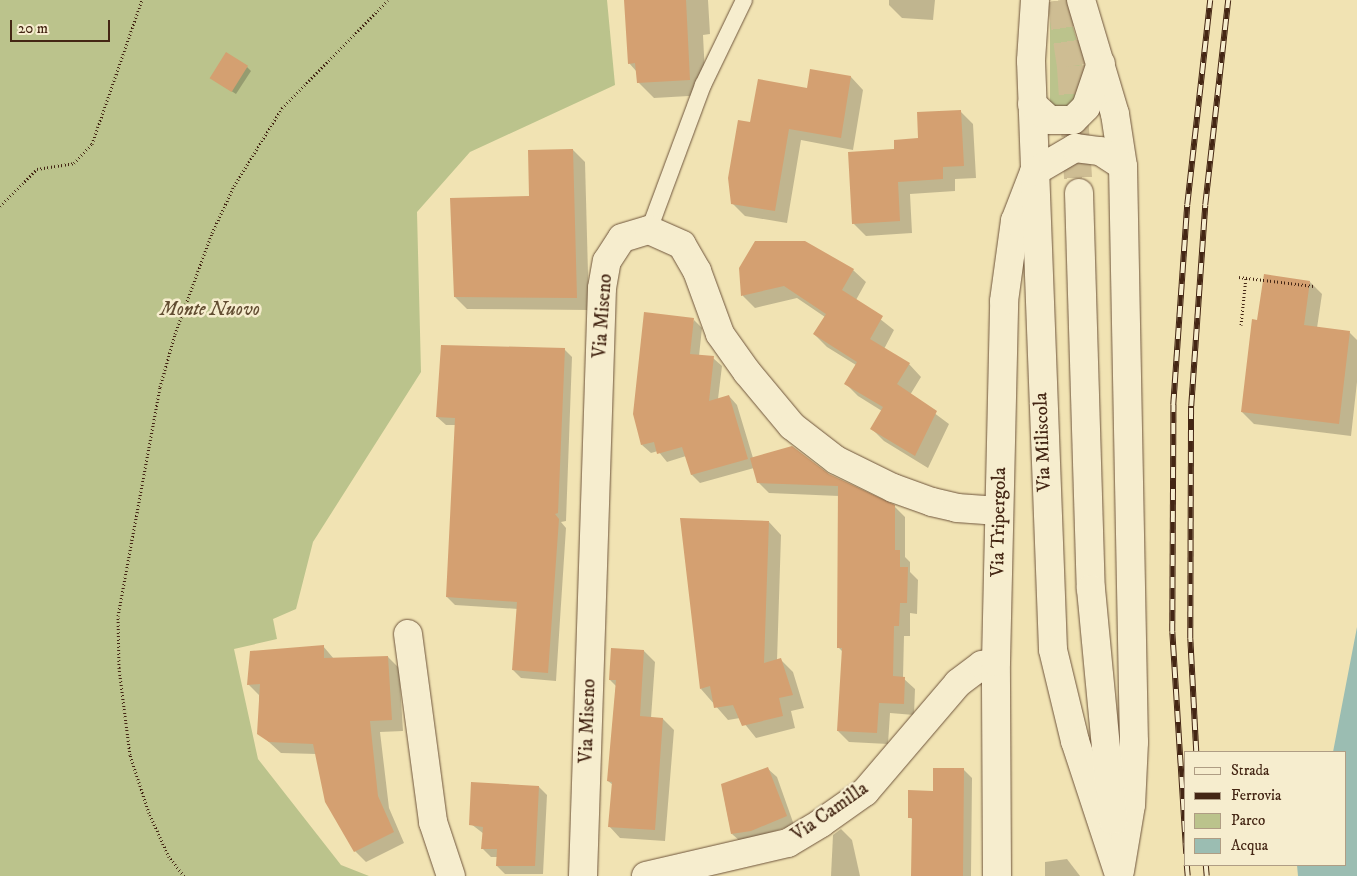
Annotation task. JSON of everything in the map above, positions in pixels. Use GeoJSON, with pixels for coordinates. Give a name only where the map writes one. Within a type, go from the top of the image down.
{"type":"FeatureCollection","features":[{"type":"Feature","properties":{"kind":"street","name":"Via Miliscola"},"geometry":{"type":"LineString","coordinates":[[1034,0],[1032,104],[1053,650],[1074,741],[1119,875]]}},
{"type":"Feature","properties":{"kind":"street"},"geometry":{"type":"LineString","coordinates":[[1081,0],[1115,114],[1122,166],[1134,742],[1131,806],[1119,875]]}},
{"type":"Feature","properties":{"kind":"street"},"geometry":{"type":"LineString","coordinates":[[1032,104],[1050,120],[1073,120],[1086,107],[1101,63]]}},
{"type":"Feature","properties":{"kind":"street"},"geometry":{"type":"LineString","coordinates":[[1034,172],[1054,158],[1075,148],[1100,152],[1122,166]]}},
{"type":"Feature","properties":{"kind":"street","name":"Via Tripergola"},"geometry":{"type":"LineString","coordinates":[[997,876],[996,662],[1004,301],[1015,221],[1034,172]]}},
{"type":"Feature","properties":{"kind":"street"},"geometry":{"type":"LineString","coordinates":[[1079,193],[1091,589],[1119,875]]}},
{"type":"Feature","properties":{"kind":"street"},"geometry":{"type":"LineString","coordinates":[[649,230],[682,245],[697,271],[720,334],[747,372],[792,426],[836,460],[893,488],[957,508],[999,511]]}},
{"type":"Feature","properties":{"kind":"street","name":"Via Miseno"},"geometry":{"type":"LineString","coordinates":[[583,876],[602,288],[607,261],[622,238],[649,230]]}},
{"type":"Feature","properties":{"kind":"street"},"geometry":{"type":"LineString","coordinates":[[408,634],[433,822],[451,876]]}},
{"type":"Feature","properties":{"kind":"street","name":"Via Camilla"},"geometry":{"type":"LineString","coordinates":[[646,876],[788,843],[822,823],[865,792],[958,683],[982,665],[996,662]]}},
{"type":"Feature","properties":{"kind":"lane"},"geometry":{"type":"LineString","coordinates":[[649,230],[703,85],[744,0]]}},
{"type":"Feature","properties":{"kind":"path"},"geometry":{"type":"LineString","coordinates":[[0,206],[37,169],[74,163],[92,144],[142,0]]}},
{"type":"Feature","properties":{"kind":"path"},"geometry":{"type":"LineString","coordinates":[[184,876],[169,858],[149,813],[135,771],[122,706],[119,668],[118,616],[160,387],[197,274],[234,186],[282,108],[388,0]]}},
{"type":"Feature","properties":{"kind":"path"},"geometry":{"type":"LineString","coordinates":[[1239,277],[1313,286]]}},
{"type":"Feature","properties":{"kind":"path"},"geometry":{"type":"LineString","coordinates":[[1241,325],[1246,277]]}},
{"type":"Feature","properties":{"kind":"green space","name":"Monte Nuovo"},"geometry":{"type":"Polygon","coordinates":[[[0,0],[607,0],[615,85],[470,152],[417,212],[421,372],[313,542],[296,609],[273,619],[277,639],[234,649],[258,759],[341,865],[369,876],[0,876],[0,0]]]}},
{"type":"Feature","properties":{"kind":"green space"},"geometry":{"type":"Polygon","coordinates":[[[1056,10],[1068,10],[1082,58],[1082,86],[1070,109],[1056,109],[1050,103],[1050,20],[1056,10]]]}},
{"type":"Feature","properties":{"kind":"water"},"geometry":{"type":"Polygon","coordinates":[[[1357,627],[1357,876],[1298,876],[1297,866],[1347,866],[1347,751],[1333,751],[1357,627]]]}},
{"type":"Feature","properties":{"kind":"building"},"geometry":{"type":"Polygon","coordinates":[[[624,0],[686,0],[690,80],[637,83],[635,63],[628,64],[624,0]]]}},
{"type":"Feature","properties":{"kind":"building"},"geometry":{"type":"Polygon","coordinates":[[[226,52],[248,66],[232,92],[210,78],[226,52]]]}},
{"type":"Feature","properties":{"kind":"building"},"geometry":{"type":"Polygon","coordinates":[[[810,69],[851,76],[841,138],[789,129],[775,211],[731,204],[728,178],[738,120],[750,122],[758,79],[807,88],[810,69]]]}},
{"type":"Feature","properties":{"kind":"building"},"geometry":{"type":"Polygon","coordinates":[[[961,110],[964,166],[943,167],[943,179],[898,182],[900,221],[852,224],[848,152],[894,149],[894,140],[918,138],[917,112],[961,110]]]}},
{"type":"Feature","properties":{"kind":"building"},"geometry":{"type":"Polygon","coordinates":[[[573,149],[577,298],[454,297],[450,198],[529,196],[528,150],[573,149]]]}},
{"type":"Feature","properties":{"kind":"building"},"geometry":{"type":"Polygon","coordinates":[[[755,241],[805,241],[854,269],[842,290],[883,316],[870,339],[910,363],[897,384],[937,411],[915,456],[870,429],[883,407],[844,384],[857,362],[813,334],[826,314],[784,286],[741,296],[739,268],[755,241]]]}},
{"type":"Feature","properties":{"kind":"building"},"geometry":{"type":"Polygon","coordinates":[[[1264,274],[1310,281],[1304,325],[1350,331],[1339,424],[1241,412],[1252,319],[1257,320],[1264,274]]]}},
{"type":"Feature","properties":{"kind":"building"},"geometry":{"type":"Polygon","coordinates":[[[644,312],[694,318],[690,354],[714,356],[709,401],[729,395],[748,459],[691,475],[682,447],[657,454],[654,442],[641,445],[633,414],[644,312]]]}},
{"type":"Feature","properties":{"kind":"building"},"geometry":{"type":"Polygon","coordinates":[[[441,345],[565,348],[558,513],[555,514],[559,519],[548,673],[512,670],[517,602],[446,597],[455,418],[436,417],[441,345]]]}},
{"type":"Feature","properties":{"kind":"building"},"geometry":{"type":"Polygon","coordinates":[[[792,446],[829,474],[895,505],[895,550],[900,550],[900,567],[908,567],[907,603],[900,603],[899,626],[894,626],[893,676],[905,677],[904,704],[879,703],[877,733],[837,731],[842,648],[837,648],[838,486],[757,483],[750,458],[792,446]]]}},
{"type":"Feature","properties":{"kind":"building"},"geometry":{"type":"Polygon","coordinates":[[[680,518],[769,521],[764,663],[781,658],[793,695],[779,698],[783,716],[742,726],[733,705],[714,708],[710,686],[700,689],[680,518]]]}},
{"type":"Feature","properties":{"kind":"building"},"geometry":{"type":"Polygon","coordinates":[[[324,645],[324,658],[388,656],[392,720],[370,721],[378,796],[394,832],[354,852],[325,802],[313,744],[269,742],[257,734],[260,684],[247,685],[250,651],[324,645]]]}},
{"type":"Feature","properties":{"kind":"building"},"geometry":{"type":"Polygon","coordinates":[[[611,648],[644,650],[640,716],[663,718],[655,830],[608,827],[612,782],[607,781],[616,680],[609,680],[611,648]]]}},
{"type":"Feature","properties":{"kind":"building"},"geometry":{"type":"Polygon","coordinates":[[[768,767],[787,816],[751,831],[731,834],[721,784],[768,767]]]}},
{"type":"Feature","properties":{"kind":"building"},"geometry":{"type":"Polygon","coordinates":[[[933,768],[964,768],[963,876],[911,876],[912,818],[908,818],[908,790],[933,791],[933,768]]]}},
{"type":"Feature","properties":{"kind":"building"},"geometry":{"type":"Polygon","coordinates":[[[471,782],[539,786],[535,866],[496,866],[497,849],[481,849],[483,827],[469,825],[471,782]]]}},
{"type":"Feature","properties":{"kind":"tunnel"},"geometry":{"type":"LineString","coordinates":[[1061,0],[1071,66],[1079,193]]}},
{"type":"Feature","properties":{"kind":"railway"},"geometry":{"type":"LineString","coordinates":[[1184,822],[1172,632],[1173,405],[1187,205],[1210,0]]}},
{"type":"Feature","properties":{"kind":"railway"},"geometry":{"type":"LineString","coordinates":[[1196,751],[1190,639],[1191,406],[1205,205],[1228,0]]}},
{"type":"Feature","properties":{"kind":"railway"},"geometry":{"type":"LineString","coordinates":[[1187,866],[1188,876]]}},
{"type":"Feature","properties":{"kind":"railway"},"geometry":{"type":"LineString","coordinates":[[1206,866],[1207,876]]}}]}
